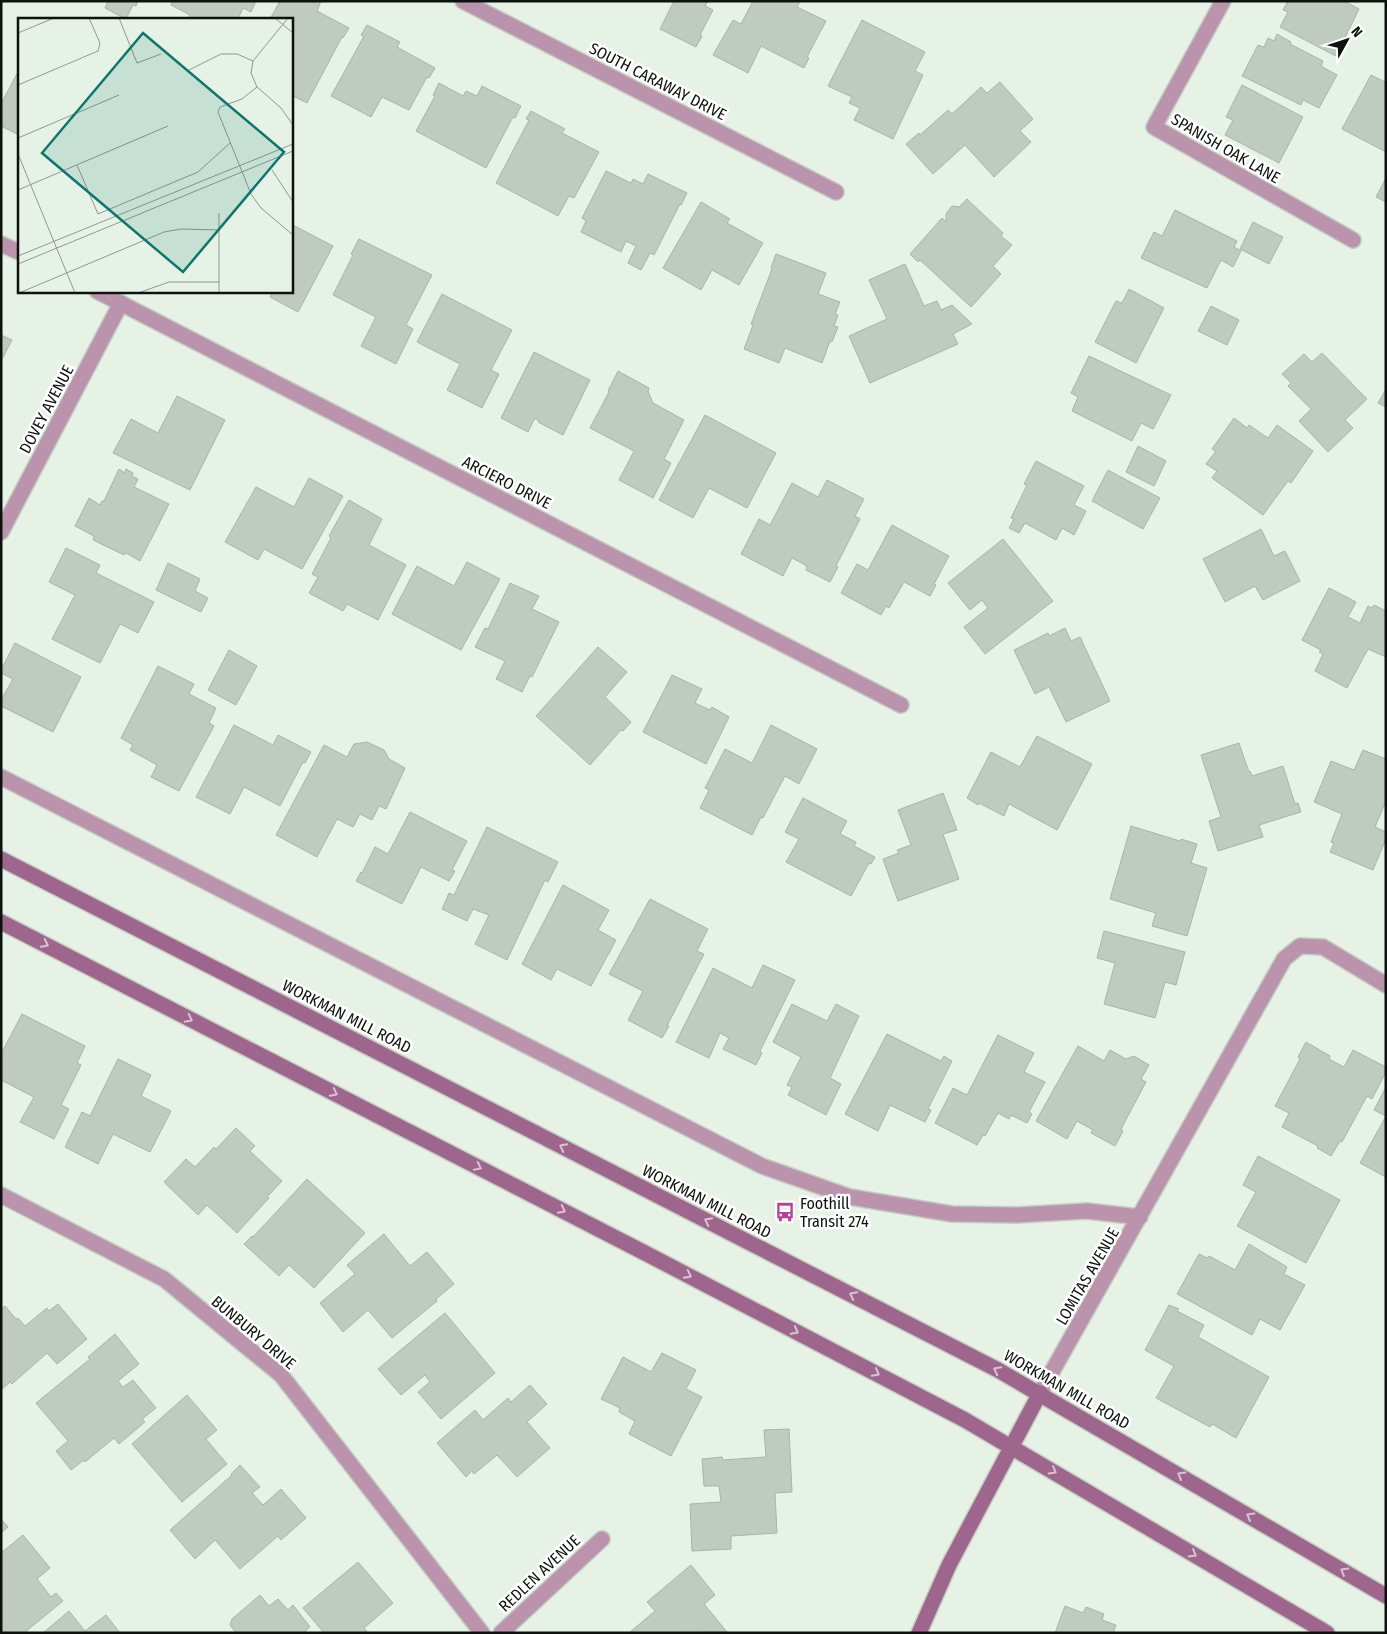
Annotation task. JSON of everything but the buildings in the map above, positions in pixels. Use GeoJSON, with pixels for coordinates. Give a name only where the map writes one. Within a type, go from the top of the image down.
{"type":"FeatureCollection","features":[{"type":"Feature","properties":{"kind":"main road","name":"WORKMAN MILL ROAD"},"geometry":{"type":"LineString","coordinates":[[1,858],[980,1361],[1040,1393],[1386,1596]]}},
{"type":"Feature","properties":{"kind":"main road"},"geometry":{"type":"LineString","coordinates":[[1,922],[965,1420],[1327,1633]]}},
{"type":"Feature","properties":{"kind":"main road","name":"LOMITAS AVENUE"},"geometry":{"type":"LineString","coordinates":[[919,1633],[949,1565],[1040,1393]]}},
{"type":"Feature","properties":{"kind":"street","name":"SOUTH CARAWAY DRIVE"},"geometry":{"type":"LineString","coordinates":[[464,1],[836,192]]}},
{"type":"Feature","properties":{"kind":"street","name":"SPANISH OAK LANE"},"geometry":{"type":"LineString","coordinates":[[1223,1],[1154,127],[1353,240]]}},
{"type":"Feature","properties":{"kind":"street"},"geometry":{"type":"LineString","coordinates":[[1,244],[18,252]]}},
{"type":"Feature","properties":{"kind":"street","name":"ARCIERO DRIVE"},"geometry":{"type":"LineString","coordinates":[[99,292],[901,705]]}},
{"type":"Feature","properties":{"kind":"street","name":"DOVEY AVENUE"},"geometry":{"type":"LineString","coordinates":[[1,532],[121,303]]}},
{"type":"Feature","properties":{"kind":"street"},"geometry":{"type":"LineString","coordinates":[[1,777],[762,1166],[850,1197],[952,1214],[1017,1215],[1087,1211],[1140,1217]]}},
{"type":"Feature","properties":{"kind":"street","name":"LOMITAS AVENUE"},"geometry":{"type":"LineString","coordinates":[[1040,1393],[1284,959],[1300,946],[1323,947],[1386,985]]}},
{"type":"Feature","properties":{"kind":"street","name":"BUNBURY DRIVE"},"geometry":{"type":"LineString","coordinates":[[1,1195],[164,1280],[281,1374],[482,1633]]}},
{"type":"Feature","properties":{"kind":"street","name":"REDLEN AVENUE"},"geometry":{"type":"LineString","coordinates":[[501,1633],[602,1539]]}},
{"type":"Feature","properties":{"kind":"place","name":"Foothill Transit 274"},"geometry":{"type":"Point","coordinates":[785,1212]}}]}
